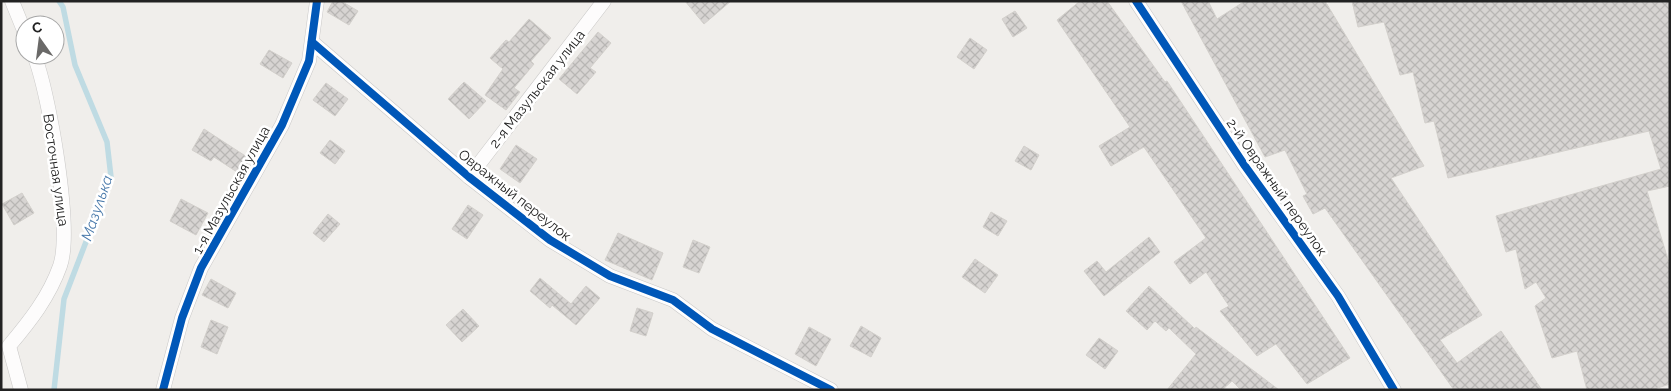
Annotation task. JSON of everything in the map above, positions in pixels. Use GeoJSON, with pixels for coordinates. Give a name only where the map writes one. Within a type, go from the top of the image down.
{"type":"FeatureCollection","features":[{"type":"Feature","properties":{"kind":"street"},"geometry":{"type":"LineString","coordinates":[[12,1],[18,15]]}},
{"type":"Feature","properties":{"kind":"street","name":"1-я Мазульская улица"},"geometry":{"type":"LineString","coordinates":[[163,390],[192,290],[201,268],[282,125],[309,61],[318,1]]}},
{"type":"Feature","properties":{"kind":"street","name":"2-я Мазульская улица"},"geometry":{"type":"LineString","coordinates":[[469,177],[604,1]]}},
{"type":"Feature","properties":{"kind":"street","name":"2-й Овражный переулок"},"geometry":{"type":"LineString","coordinates":[[1136,1],[1245,166],[1338,296],[1394,390]]}},
{"type":"Feature","properties":{"kind":"street","name":"Овражный переулок"},"geometry":{"type":"LineString","coordinates":[[312,42],[469,177],[550,240],[610,276],[673,300],[712,328],[831,390]]}},
{"type":"Feature","properties":{"kind":"street","name":"Восточная улица"},"geometry":{"type":"LineString","coordinates":[[21,390],[9,346],[37,313],[61,265],[65,231],[48,111],[36,65]]}},
{"type":"Feature","properties":{"kind":"building"},"geometry":{"type":"Polygon","coordinates":[[[333,1],[341,1],[358,11],[349,25],[327,12],[333,1]]]}},
{"type":"Feature","properties":{"kind":"building"},"geometry":{"type":"Polygon","coordinates":[[[685,1],[731,1],[704,24],[685,1]]]}},
{"type":"Feature","properties":{"kind":"building"},"geometry":{"type":"Polygon","coordinates":[[[1080,1],[1107,1],[1165,82],[1167,81],[1350,358],[1307,384],[1276,344],[1257,356],[1220,311],[1229,306],[1206,272],[1190,284],[1174,262],[1206,238],[1144,147],[1111,166],[1099,146],[1130,127],[1057,20],[1080,1]]]}},
{"type":"Feature","properties":{"kind":"building"},"geometry":{"type":"Polygon","coordinates":[[[1181,1],[1208,1],[1217,19],[1245,1],[1325,1],[1424,166],[1391,178],[1482,315],[1440,340],[1457,363],[1501,331],[1542,390],[1454,390],[1325,208],[1313,214],[1303,196],[1307,194],[1285,150],[1265,157],[1181,1]]]}},
{"type":"Feature","properties":{"kind":"building"},"geometry":{"type":"Polygon","coordinates":[[[1352,1],[1670,1],[1670,186],[1647,191],[1670,266],[1670,384],[1651,390],[1587,390],[1577,351],[1552,358],[1535,306],[1546,298],[1536,282],[1525,289],[1516,249],[1506,252],[1496,216],[1661,169],[1649,131],[1448,178],[1434,121],[1425,123],[1413,72],[1400,75],[1384,22],[1358,27],[1352,1]]]}},
{"type":"Feature","properties":{"kind":"building"},"geometry":{"type":"Polygon","coordinates":[[[1015,11],[1027,28],[1013,37],[1002,19],[1015,11]]]}},
{"type":"Feature","properties":{"kind":"building"},"geometry":{"type":"Polygon","coordinates":[[[529,19],[551,38],[531,61],[534,64],[514,88],[520,92],[506,110],[485,95],[503,69],[490,58],[506,40],[509,42],[529,19]]]}},
{"type":"Feature","properties":{"kind":"building"},"geometry":{"type":"Polygon","coordinates":[[[598,32],[611,43],[590,68],[596,72],[577,94],[559,79],[598,32]]]}},
{"type":"Feature","properties":{"kind":"building"},"geometry":{"type":"Polygon","coordinates":[[[970,38],[987,50],[974,69],[957,57],[970,38]]]}},
{"type":"Feature","properties":{"kind":"building"},"geometry":{"type":"Polygon","coordinates":[[[269,50],[292,63],[283,78],[260,64],[269,50]]]}},
{"type":"Feature","properties":{"kind":"building"},"geometry":{"type":"Polygon","coordinates":[[[464,82],[486,101],[469,119],[448,99],[464,82]]]}},
{"type":"Feature","properties":{"kind":"building"},"geometry":{"type":"Polygon","coordinates":[[[326,83],[348,99],[335,116],[313,100],[326,83]]]}},
{"type":"Feature","properties":{"kind":"building"},"geometry":{"type":"Polygon","coordinates":[[[204,129],[250,159],[240,174],[214,157],[211,161],[192,150],[204,129]]]}},
{"type":"Feature","properties":{"kind":"building"},"geometry":{"type":"Polygon","coordinates":[[[330,140],[345,151],[335,164],[320,153],[330,140]]]}},
{"type":"Feature","properties":{"kind":"building"},"geometry":{"type":"Polygon","coordinates":[[[516,145],[537,159],[520,183],[500,169],[516,145]]]}},
{"type":"Feature","properties":{"kind":"building"},"geometry":{"type":"Polygon","coordinates":[[[1024,146],[1039,155],[1031,170],[1015,161],[1024,146]]]}},
{"type":"Feature","properties":{"kind":"building"},"geometry":{"type":"Polygon","coordinates":[[[22,193],[34,213],[14,225],[2,204],[22,193]]]}},
{"type":"Feature","properties":{"kind":"building"},"geometry":{"type":"Polygon","coordinates":[[[181,199],[208,213],[196,235],[170,221],[181,199]]]}},
{"type":"Feature","properties":{"kind":"building"},"geometry":{"type":"Polygon","coordinates":[[[468,205],[483,215],[467,239],[452,229],[468,205]]]}},
{"type":"Feature","properties":{"kind":"building"},"geometry":{"type":"Polygon","coordinates":[[[991,212],[1007,221],[998,236],[983,227],[991,212]]]}},
{"type":"Feature","properties":{"kind":"building"},"geometry":{"type":"Polygon","coordinates":[[[328,214],[340,224],[324,242],[313,233],[328,214]]]}},
{"type":"Feature","properties":{"kind":"building"},"geometry":{"type":"Polygon","coordinates":[[[618,233],[663,253],[652,280],[605,260],[618,233]]]}},
{"type":"Feature","properties":{"kind":"building"},"geometry":{"type":"Polygon","coordinates":[[[1149,237],[1160,252],[1104,296],[1084,271],[1097,261],[1106,272],[1149,237]]]}},
{"type":"Feature","properties":{"kind":"building"},"geometry":{"type":"Polygon","coordinates":[[[693,240],[710,247],[699,273],[683,267],[693,240]]]}},
{"type":"Feature","properties":{"kind":"building"},"geometry":{"type":"Polygon","coordinates":[[[975,259],[998,275],[985,293],[962,277],[975,259]]]}},
{"type":"Feature","properties":{"kind":"building"},"geometry":{"type":"Polygon","coordinates":[[[540,278],[571,304],[586,286],[600,298],[576,325],[552,305],[550,308],[530,291],[540,278]]]}},
{"type":"Feature","properties":{"kind":"building"},"geometry":{"type":"Polygon","coordinates":[[[211,279],[236,293],[228,308],[202,295],[211,279]]]}},
{"type":"Feature","properties":{"kind":"building"},"geometry":{"type":"Polygon","coordinates":[[[1149,286],[1195,329],[1196,327],[1279,390],[1241,390],[1232,381],[1222,390],[1167,390],[1196,354],[1169,328],[1166,331],[1155,321],[1147,330],[1126,311],[1149,286]]]}},
{"type":"Feature","properties":{"kind":"building"},"geometry":{"type":"Polygon","coordinates":[[[637,308],[653,313],[646,336],[630,331],[637,308]]]}},
{"type":"Feature","properties":{"kind":"building"},"geometry":{"type":"Polygon","coordinates":[[[463,309],[479,326],[462,342],[446,325],[463,309]]]}},
{"type":"Feature","properties":{"kind":"building"},"geometry":{"type":"Polygon","coordinates":[[[211,320],[228,327],[217,354],[201,347],[211,320]]]}},
{"type":"Feature","properties":{"kind":"building"},"geometry":{"type":"Polygon","coordinates":[[[861,326],[881,338],[871,357],[850,346],[861,326]]]}},
{"type":"Feature","properties":{"kind":"building"},"geometry":{"type":"Polygon","coordinates":[[[809,327],[831,339],[816,366],[795,354],[809,327]]]}},
{"type":"Feature","properties":{"kind":"building"},"geometry":{"type":"Polygon","coordinates":[[[1099,338],[1118,351],[1105,369],[1086,355],[1099,338]]]}},
{"type":"Feature","properties":{"kind":"waterway","name":"Мазулька"},"geometry":{"type":"LineString","coordinates":[[54,390],[64,299],[111,177],[107,142],[75,65],[63,7],[59,1]]}},
{"type":"Feature","properties":{"kind":"cycle path"},"geometry":{"type":"LineString","coordinates":[[163,390],[182,318],[201,268],[282,125],[309,61],[317,1]]}},
{"type":"Feature","properties":{"kind":"cycle path"},"geometry":{"type":"LineString","coordinates":[[1136,1],[1245,166],[1338,296],[1394,390]]}},
{"type":"Feature","properties":{"kind":"cycle path"},"geometry":{"type":"LineString","coordinates":[[312,42],[469,177],[550,240],[610,276],[673,300],[712,329],[831,390]]}}]}
